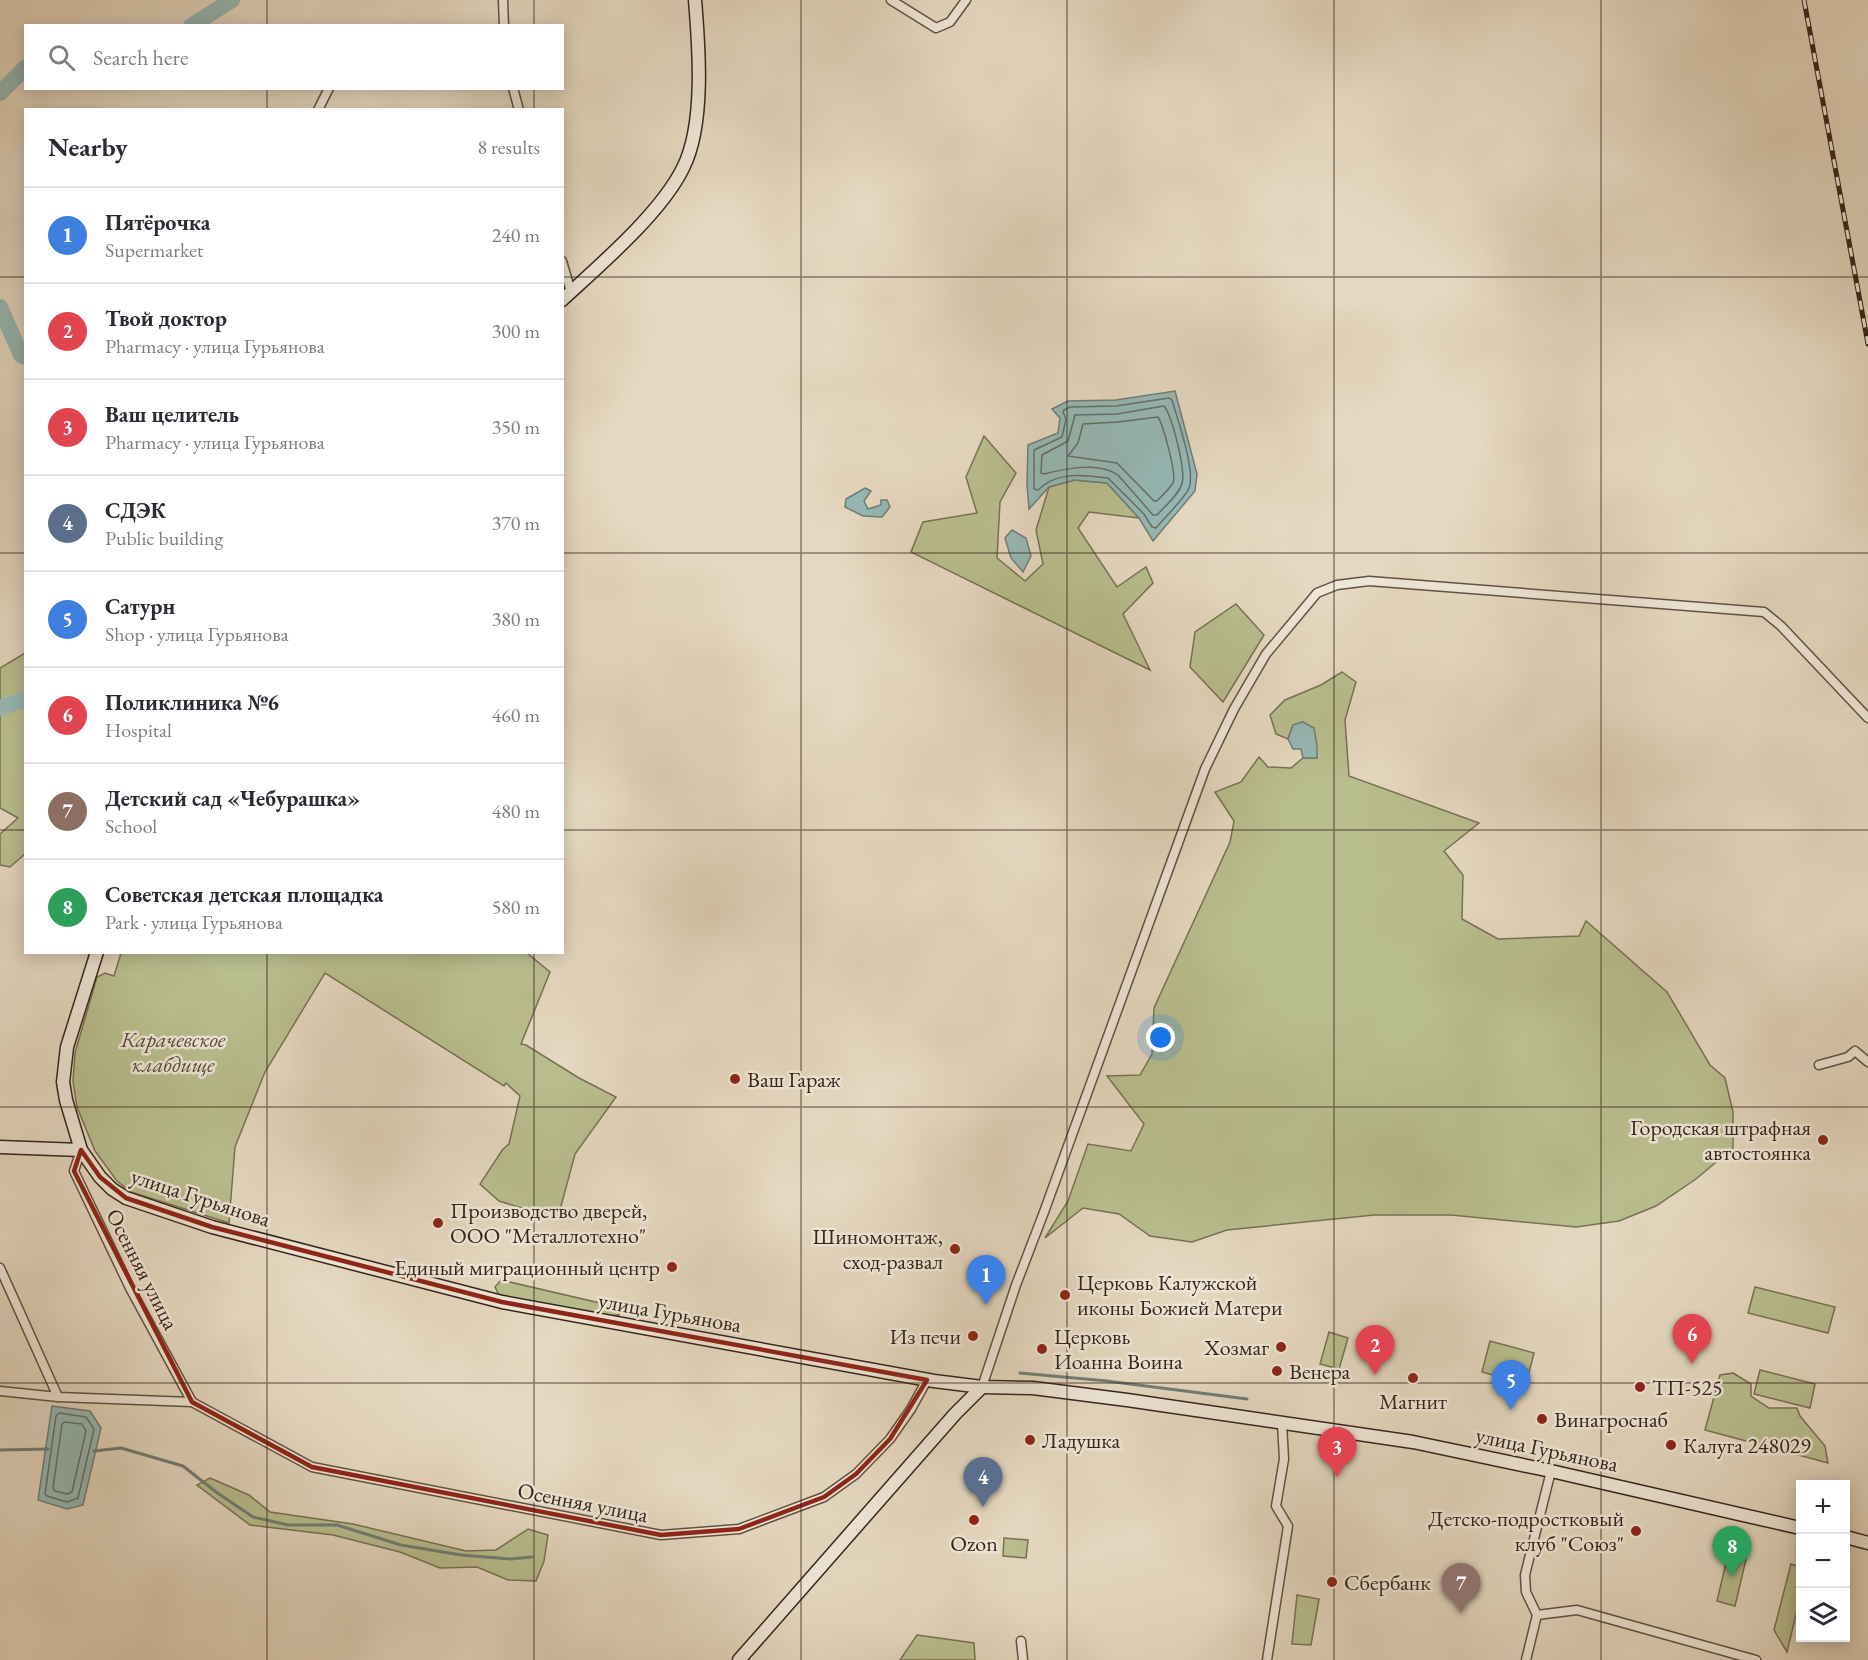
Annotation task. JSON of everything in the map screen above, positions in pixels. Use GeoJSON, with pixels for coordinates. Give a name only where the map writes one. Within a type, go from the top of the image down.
{"type":"FeatureCollection","features":[{"type":"Feature","properties":{"kind":"street"},"geometry":{"type":"LineString","coordinates":[[503,0],[504,24]]}},
{"type":"Feature","properties":{"kind":"street"},"geometry":{"type":"LineString","coordinates":[[567,296],[651,212],[671,190],[684,168],[693,143],[696,115],[698,44],[696,0]]}},
{"type":"Feature","properties":{"kind":"street"},"geometry":{"type":"LineString","coordinates":[[891,0],[936,28],[950,22],[966,0]]}},
{"type":"Feature","properties":{"kind":"street"},"geometry":{"type":"LineString","coordinates":[[319,108],[328,90]]}},
{"type":"Feature","properties":{"kind":"street"},"geometry":{"type":"LineString","coordinates":[[514,90],[518,108]]}},
{"type":"Feature","properties":{"kind":"street"},"geometry":{"type":"LineString","coordinates":[[564,275],[567,296]]}},
{"type":"Feature","properties":{"kind":"street"},"geometry":{"type":"LineString","coordinates":[[739,1660],[955,1414],[982,1387],[1028,1250],[1044,1212],[1205,768],[1234,709],[1266,654],[1317,593],[1337,585],[1369,581],[1764,612],[1781,626],[1868,718]]}},
{"type":"Feature","properties":{"kind":"street","name":"улица Гурьянова"},"geometry":{"type":"LineString","coordinates":[[96,954],[77,1013],[64,1065],[63,1082],[66,1100],[81,1150],[100,1177],[126,1198],[212,1227],[502,1302],[927,1380],[982,1387],[1033,1388],[1413,1442],[1796,1527]]}},
{"type":"Feature","properties":{"kind":"street"},"geometry":{"type":"LineString","coordinates":[[1819,1065],[1848,1057],[1855,1051],[1868,1062]]}},
{"type":"Feature","properties":{"kind":"street"},"geometry":{"type":"LineString","coordinates":[[0,1147],[81,1150]]}},
{"type":"Feature","properties":{"kind":"street","name":"Осенняя улица"},"geometry":{"type":"LineString","coordinates":[[81,1150],[74,1171],[130,1288],[192,1402]]}},
{"type":"Feature","properties":{"kind":"street"},"geometry":{"type":"LineString","coordinates":[[0,1268],[58,1397]]}},
{"type":"Feature","properties":{"kind":"street","name":"Осенняя улица"},"geometry":{"type":"LineString","coordinates":[[0,1391],[58,1397],[192,1402],[312,1467],[661,1535],[739,1529],[824,1497],[856,1474],[890,1439],[911,1409],[927,1380]]}},
{"type":"Feature","properties":{"kind":"street"},"geometry":{"type":"LineString","coordinates":[[1267,1660],[1288,1526],[1276,1506],[1284,1459],[1282,1423]]}},
{"type":"Feature","properties":{"kind":"street"},"geometry":{"type":"LineString","coordinates":[[1526,1660],[1537,1615],[1527,1592],[1525,1575],[1551,1471]]}},
{"type":"Feature","properties":{"kind":"street"},"geometry":{"type":"LineString","coordinates":[[1850,1539],[1868,1543]]}},
{"type":"Feature","properties":{"kind":"street"},"geometry":{"type":"LineString","coordinates":[[1537,1615],[1576,1610],[1756,1660]]}},
{"type":"Feature","properties":{"kind":"street"},"geometry":{"type":"LineString","coordinates":[[1021,1641],[1023,1660]]}},
{"type":"Feature","properties":{"kind":"highlighted area"},"geometry":{"type":"Polygon","coordinates":[[[81,1150],[100,1177],[126,1198],[212,1227],[502,1302],[927,1380],[890,1439],[856,1474],[824,1497],[739,1529],[661,1535],[312,1467],[192,1402],[74,1171],[81,1150]]]}},
{"type":"Feature","properties":{"kind":"green space"},"geometry":{"type":"Polygon","coordinates":[[[984,436],[1016,473],[1000,502],[997,558],[1025,581],[1043,564],[1036,530],[1049,487],[1074,480],[1107,483],[1139,518],[1089,512],[1078,528],[1117,587],[1146,567],[1153,583],[1123,614],[1150,670],[911,552],[923,522],[977,513],[966,477],[984,436]]]}},
{"type":"Feature","properties":{"kind":"green space"},"geometry":{"type":"Polygon","coordinates":[[[1236,604],[1264,635],[1223,702],[1190,667],[1195,632],[1236,604]]]}},
{"type":"Feature","properties":{"kind":"green space"},"geometry":{"type":"Polygon","coordinates":[[[24,654],[24,855],[10,867],[0,865],[0,834],[18,818],[0,808],[0,668],[24,654]]]}},
{"type":"Feature","properties":{"kind":"green space"},"geometry":{"type":"Polygon","coordinates":[[[1342,672],[1356,682],[1345,720],[1349,776],[1479,823],[1444,851],[1463,875],[1462,919],[1498,939],[1579,936],[1586,921],[1667,992],[1710,1065],[1725,1078],[1733,1112],[1733,1148],[1696,1179],[1656,1206],[1619,1221],[1576,1227],[1451,1215],[1374,1215],[1227,1230],[1192,1242],[1150,1236],[1119,1214],[1083,1208],[1045,1238],[1068,1201],[1088,1144],[1131,1151],[1144,1124],[1107,1076],[1140,1075],[1152,1054],[1154,1008],[1230,842],[1234,821],[1215,792],[1241,782],[1259,757],[1268,767],[1291,768],[1303,758],[1317,758],[1303,722],[1293,725],[1288,739],[1276,734],[1270,715],[1285,700],[1321,685],[1342,672]]]}},
{"type":"Feature","properties":{"kind":"green space","name":"Карачевское клабдище"},"geometry":{"type":"Polygon","coordinates":[[[121,954],[528,954],[550,972],[521,1044],[616,1097],[575,1154],[560,1210],[554,1218],[499,1201],[480,1184],[503,1149],[509,1144],[520,1096],[506,1083],[504,1086],[325,973],[265,1072],[235,1147],[229,1223],[131,1192],[117,1181],[95,1151],[77,1107],[73,1081],[75,1053],[97,977],[105,973],[114,976],[121,954]]]}},
{"type":"Feature","properties":{"kind":"green space"},"geometry":{"type":"Polygon","coordinates":[[[501,1280],[617,1307],[619,1315],[610,1316],[500,1297],[495,1287],[501,1280]]]}},
{"type":"Feature","properties":{"kind":"green space"},"geometry":{"type":"Polygon","coordinates":[[[1755,1287],[1835,1307],[1828,1333],[1748,1313],[1755,1287]]]}},
{"type":"Feature","properties":{"kind":"green space"},"geometry":{"type":"Polygon","coordinates":[[[1329,1332],[1348,1338],[1339,1369],[1320,1364],[1329,1332]]]}},
{"type":"Feature","properties":{"kind":"green space"},"geometry":{"type":"Polygon","coordinates":[[[1490,1341],[1534,1353],[1526,1384],[1482,1372],[1490,1341]]]}},
{"type":"Feature","properties":{"kind":"green space"},"geometry":{"type":"Polygon","coordinates":[[[1760,1370],[1815,1384],[1810,1408],[1754,1394],[1760,1370]]]}},
{"type":"Feature","properties":{"kind":"green space"},"geometry":{"type":"Polygon","coordinates":[[[1733,1373],[1751,1384],[1751,1396],[1769,1408],[1797,1408],[1800,1416],[1825,1446],[1828,1463],[1705,1430],[1720,1375],[1733,1373]]]}},
{"type":"Feature","properties":{"kind":"green space"},"geometry":{"type":"Polygon","coordinates":[[[210,1478],[249,1495],[270,1512],[353,1524],[466,1551],[496,1550],[528,1529],[548,1535],[544,1561],[536,1581],[508,1580],[477,1567],[440,1568],[400,1552],[333,1535],[250,1525],[197,1485],[210,1478]]]}},
{"type":"Feature","properties":{"kind":"green space"},"geometry":{"type":"Polygon","coordinates":[[[1004,1538],[1028,1540],[1026,1558],[1003,1556],[1004,1538]]]}},
{"type":"Feature","properties":{"kind":"green space"},"geometry":{"type":"Polygon","coordinates":[[[1730,1546],[1748,1551],[1735,1606],[1717,1601],[1730,1546]]]}},
{"type":"Feature","properties":{"kind":"green space"},"geometry":{"type":"Polygon","coordinates":[[[1791,1564],[1796,1566],[1796,1615],[1787,1652],[1774,1630],[1791,1564]]]}},
{"type":"Feature","properties":{"kind":"green space"},"geometry":{"type":"Polygon","coordinates":[[[1297,1595],[1319,1599],[1311,1645],[1292,1644],[1297,1595]]]}},
{"type":"Feature","properties":{"kind":"green space"},"geometry":{"type":"Polygon","coordinates":[[[917,1635],[974,1643],[975,1660],[900,1660],[917,1635]]]}},
{"type":"Feature","properties":{"kind":"water"},"geometry":{"type":"Polygon","coordinates":[[[1175,391],[1197,474],[1195,491],[1153,541],[1139,518],[1107,483],[1074,480],[1049,487],[1029,509],[1028,445],[1058,433],[1060,418],[1052,409],[1068,401],[1116,400],[1175,391]]]}},
{"type":"Feature","properties":{"kind":"water"},"geometry":{"type":"Polygon","coordinates":[[[865,488],[871,491],[864,501],[868,509],[881,505],[881,500],[887,500],[890,507],[882,517],[863,516],[845,507],[846,499],[865,488]]]}},
{"type":"Feature","properties":{"kind":"water"},"geometry":{"type":"Polygon","coordinates":[[[1012,530],[1026,538],[1031,556],[1023,572],[1011,558],[1005,538],[1012,530]]]}},
{"type":"Feature","properties":{"kind":"water"},"geometry":{"type":"Polygon","coordinates":[[[1303,722],[1314,728],[1317,758],[1303,758],[1301,749],[1293,749],[1288,739],[1293,725],[1303,722]]]}},
{"type":"Feature","properties":{"kind":"water"},"geometry":{"type":"Polygon","coordinates":[[[52,1406],[90,1411],[101,1428],[83,1505],[67,1509],[38,1500],[52,1406]]]}},
{"type":"Feature","properties":{"kind":"waterway"},"geometry":{"type":"LineString","coordinates":[[194,24],[232,0]]}},
{"type":"Feature","properties":{"kind":"waterway"},"geometry":{"type":"LineString","coordinates":[[0,93],[24,69]]}},
{"type":"Feature","properties":{"kind":"waterway"},"geometry":{"type":"LineString","coordinates":[[0,307],[21,355],[24,356]]}},
{"type":"Feature","properties":{"kind":"waterway"},"geometry":{"type":"LineString","coordinates":[[0,708],[24,700]]}},
{"type":"Feature","properties":{"kind":"waterway"},"geometry":{"type":"LineString","coordinates":[[1020,1373],[1107,1381],[1247,1399]]}},
{"type":"Feature","properties":{"kind":"waterway"},"geometry":{"type":"LineString","coordinates":[[94,1451],[121,1448],[183,1466],[253,1517],[288,1525],[337,1525],[401,1545],[461,1555],[511,1559],[532,1557]]}},
{"type":"Feature","properties":{"kind":"waterway"},"geometry":{"type":"LineString","coordinates":[[0,1450],[48,1449]]}},
{"type":"Feature","properties":{"kind":"railway"},"geometry":{"type":"LineString","coordinates":[[1804,0],[1868,344]]}},
{"type":"Feature","properties":{"kind":"place","name":"Ваш Гараж"},"geometry":{"type":"Point","coordinates":[735,1079]}},
{"type":"Feature","properties":{"kind":"place","name":"Городская штрафная автостоянка"},"geometry":{"type":"Point","coordinates":[1823,1140]}},
{"type":"Feature","properties":{"kind":"place","name":"Производство дверей, ООО \"Металлотехно\""},"geometry":{"type":"Point","coordinates":[438,1223]}},
{"type":"Feature","properties":{"kind":"place","name":"Шиномонтаж, сход-развал"},"geometry":{"type":"Point","coordinates":[955,1249]}},
{"type":"Feature","properties":{"kind":"place","name":"Единый миграционный центр"},"geometry":{"type":"Point","coordinates":[672,1267]}},
{"type":"Feature","properties":{"kind":"place","name":"Церковь Калужской иконы Божией Матери"},"geometry":{"type":"Point","coordinates":[1065,1295]}},
{"type":"Feature","properties":{"kind":"place","name":"Пятёрочка"},"geometry":{"type":"Point","coordinates":[986,1305]}},
{"type":"Feature","properties":{"kind":"place","name":"Из печи"},"geometry":{"type":"Point","coordinates":[973,1336]}},
{"type":"Feature","properties":{"kind":"place","name":"Хозмаг"},"geometry":{"type":"Point","coordinates":[1281,1347]}},
{"type":"Feature","properties":{"kind":"place","name":"Церковь Иоанна Воина"},"geometry":{"type":"Point","coordinates":[1042,1349]}},
{"type":"Feature","properties":{"kind":"place","name":"Поликлиника №6"},"geometry":{"type":"Point","coordinates":[1692,1364]}},
{"type":"Feature","properties":{"kind":"place","name":"Венера"},"geometry":{"type":"Point","coordinates":[1277,1371]}},
{"type":"Feature","properties":{"kind":"place","name":"Твой доктор"},"geometry":{"type":"Point","coordinates":[1375,1375]}},
{"type":"Feature","properties":{"kind":"place","name":"Магнит"},"geometry":{"type":"Point","coordinates":[1413,1378]}},
{"type":"Feature","properties":{"kind":"place","name":"ТП-525"},"geometry":{"type":"Point","coordinates":[1640,1387]}},
{"type":"Feature","properties":{"kind":"place","name":"Сатурн"},"geometry":{"type":"Point","coordinates":[1511,1410]}},
{"type":"Feature","properties":{"kind":"place","name":"Винагроснаб"},"geometry":{"type":"Point","coordinates":[1542,1419]}},
{"type":"Feature","properties":{"kind":"place","name":"Ладушка"},"geometry":{"type":"Point","coordinates":[1030,1440]}},
{"type":"Feature","properties":{"kind":"place","name":"Калуга 248029"},"geometry":{"type":"Point","coordinates":[1671,1445]}},
{"type":"Feature","properties":{"kind":"place","name":"Ваш целитель"},"geometry":{"type":"Point","coordinates":[1337,1477]}},
{"type":"Feature","properties":{"kind":"place","name":"СДЭК"},"geometry":{"type":"Point","coordinates":[983,1507]}},
{"type":"Feature","properties":{"kind":"place","name":"Ozon"},"geometry":{"type":"Point","coordinates":[974,1520]}},
{"type":"Feature","properties":{"kind":"place","name":"Детско-подростковый клуб \"Союз\""},"geometry":{"type":"Point","coordinates":[1636,1531]}},
{"type":"Feature","properties":{"kind":"place","name":"Советская детская площадка"},"geometry":{"type":"Point","coordinates":[1732,1576]}},
{"type":"Feature","properties":{"kind":"place","name":"Сбербанк"},"geometry":{"type":"Point","coordinates":[1332,1582]}},
{"type":"Feature","properties":{"kind":"place","name":"Детский сад «Чебурашка»"},"geometry":{"type":"Point","coordinates":[1461,1613]}}]}
